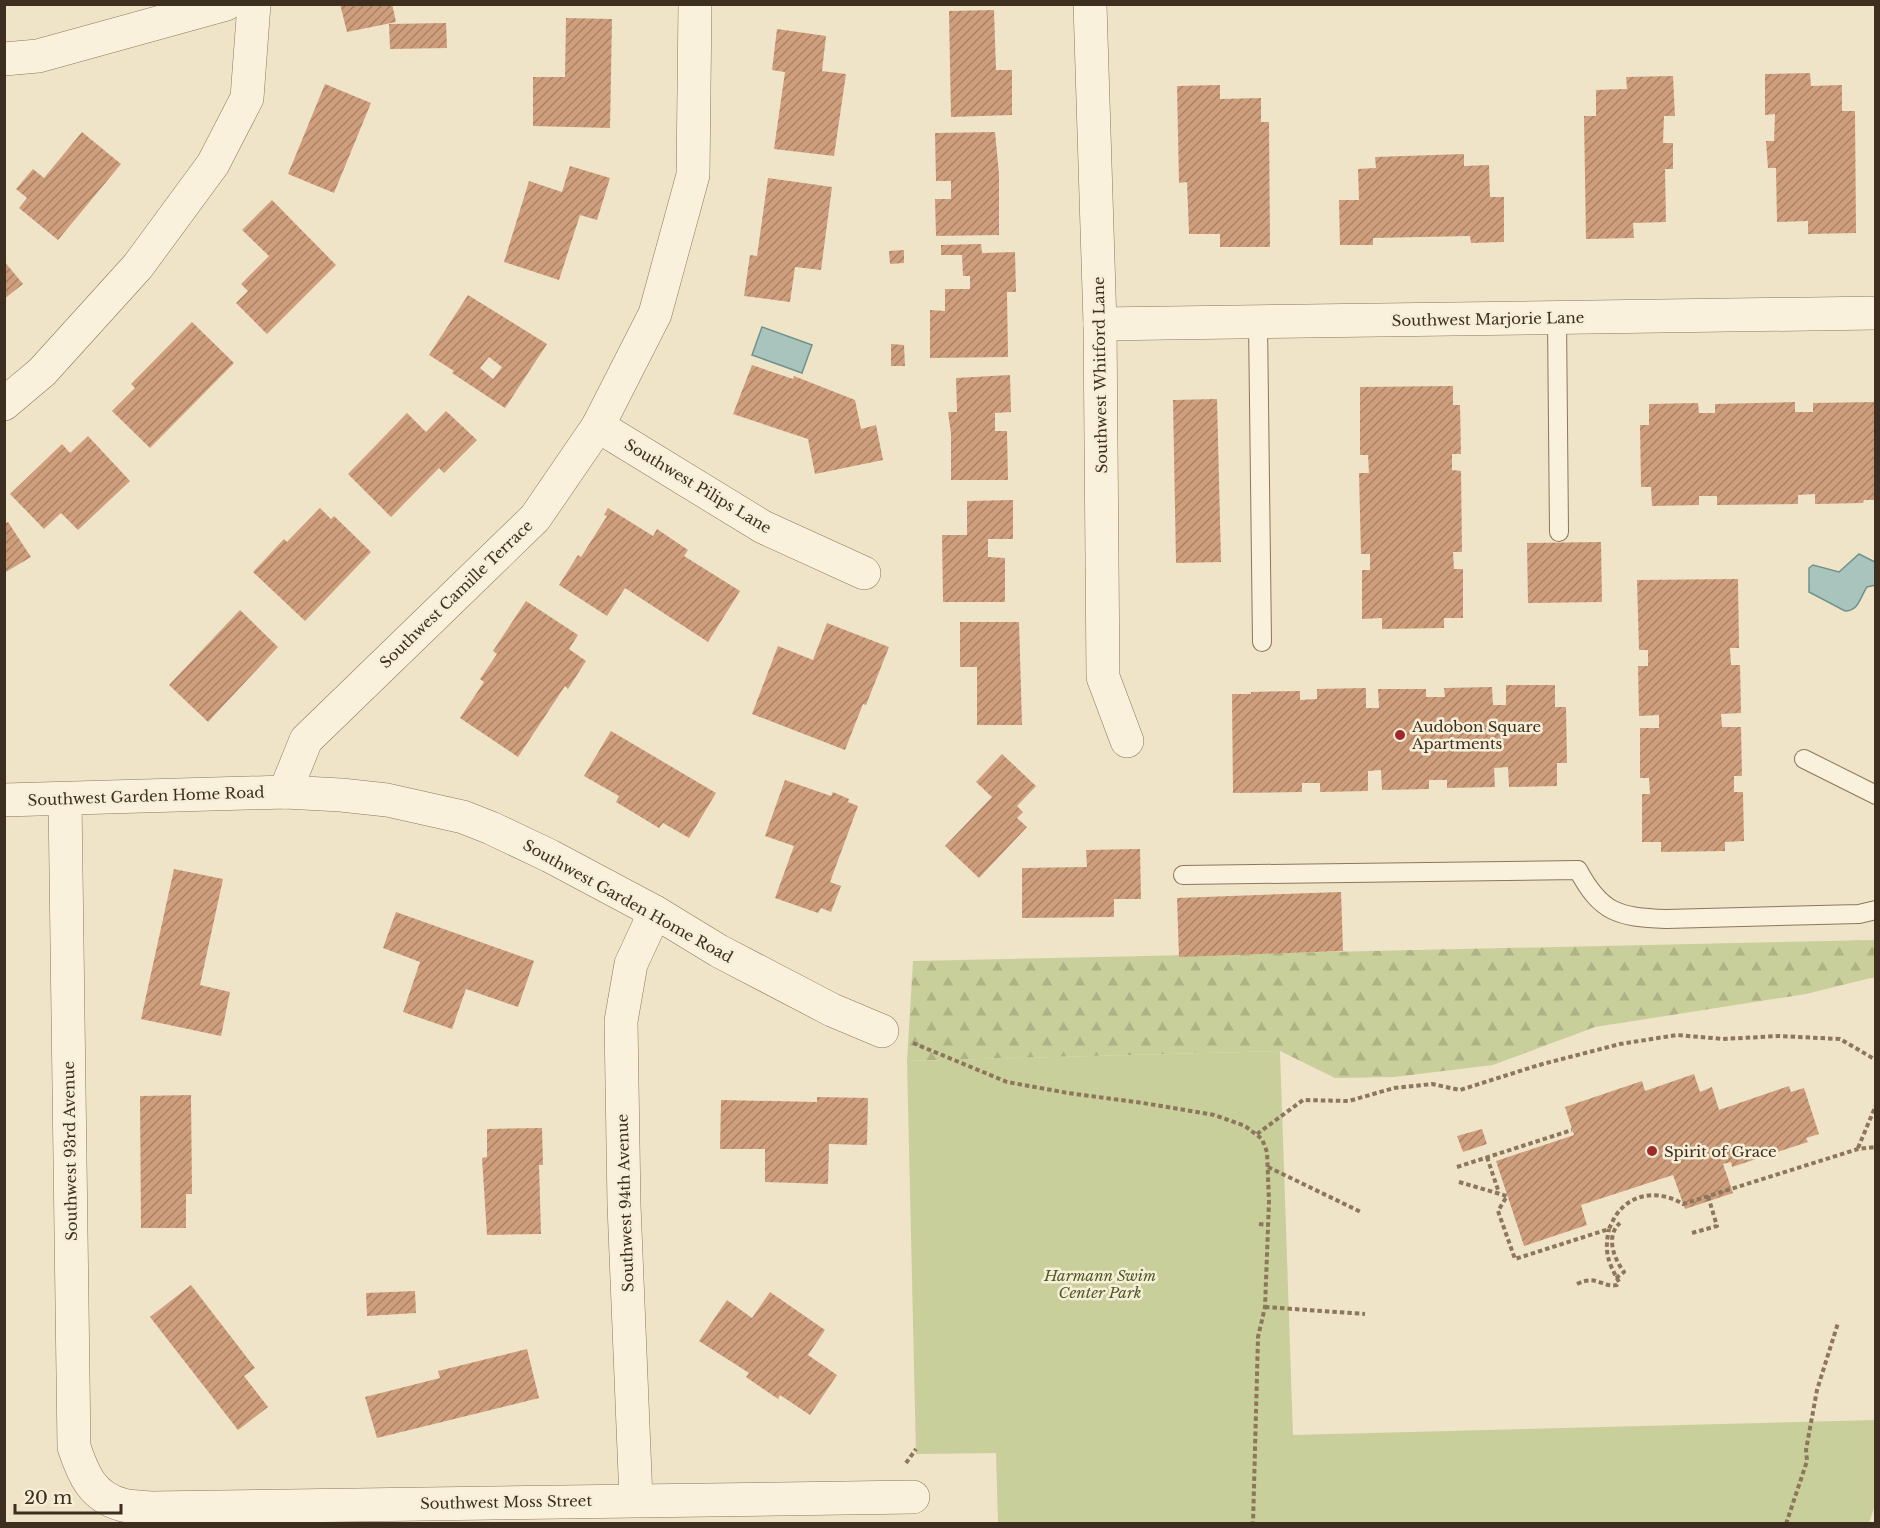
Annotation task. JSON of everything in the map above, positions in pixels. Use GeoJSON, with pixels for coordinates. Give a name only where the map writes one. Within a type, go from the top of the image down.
{"type":"FeatureCollection","features":[{"type":"Feature","properties":{"kind":"street"},"geometry":{"type":"LineString","coordinates":[[4,59],[38,56],[226,4]]}},
{"type":"Feature","properties":{"kind":"street"},"geometry":{"type":"LineString","coordinates":[[4,404],[42,372],[138,266],[213,164],[247,98],[254,4]]}},
{"type":"Feature","properties":{"kind":"street","name":"Southwest Camille Terrace"},"geometry":{"type":"LineString","coordinates":[[285,792],[306,740],[534,518],[598,426],[655,314],[693,175],[695,4]]}},
{"type":"Feature","properties":{"kind":"street","name":"Southwest Whitford Lane"},"geometry":{"type":"LineString","coordinates":[[1090,4],[1100,324],[1103,678],[1127,741]]}},
{"type":"Feature","properties":{"kind":"street","name":"Southwest Marjorie Lane"},"geometry":{"type":"LineString","coordinates":[[1100,324],[1875,313]]}},
{"type":"Feature","properties":{"kind":"street","name":"Southwest Pilips Lane"},"geometry":{"type":"LineString","coordinates":[[598,426],[763,527],[864,573]]}},
{"type":"Feature","properties":{"kind":"street","name":"Southwest Garden Home Road"},"geometry":{"type":"LineString","coordinates":[[4,800],[285,792],[387,800],[463,817],[550,856],[655,912],[719,951],[832,1010],[882,1031]]}},
{"type":"Feature","properties":{"kind":"street","name":"Southwest 93rd Avenue"},"geometry":{"type":"LineString","coordinates":[[65,799],[74,1447],[84,1475],[101,1495]]}},
{"type":"Feature","properties":{"kind":"street","name":"Southwest 94th Avenue"},"geometry":{"type":"LineString","coordinates":[[636,1500],[624,1205],[621,1021],[631,964],[655,912]]}},
{"type":"Feature","properties":{"kind":"street","name":"Southwest Moss Street"},"geometry":{"type":"LineString","coordinates":[[101,1495],[123,1505],[151,1508],[913,1497]]}},
{"type":"Feature","properties":{"kind":"lane"},"geometry":{"type":"LineString","coordinates":[[1557,318],[1559,532]]}},
{"type":"Feature","properties":{"kind":"lane"},"geometry":{"type":"LineString","coordinates":[[1258,322],[1262,642]]}},
{"type":"Feature","properties":{"kind":"lane"},"geometry":{"type":"LineString","coordinates":[[1804,759],[1875,795]]}},
{"type":"Feature","properties":{"kind":"lane"},"geometry":{"type":"LineString","coordinates":[[1183,875],[1578,870],[1587,888],[1600,902],[1615,912],[1634,918],[1859,914],[1875,910]]}},
{"type":"Feature","properties":{"kind":"path"},"geometry":{"type":"LineString","coordinates":[[882,1031],[1007,1082],[1214,1115],[1245,1126],[1262,1138],[1267,1152],[1268,1225],[1265,1307],[1258,1337],[1254,1523]]}},
{"type":"Feature","properties":{"kind":"path"},"geometry":{"type":"LineString","coordinates":[[1257,1134],[1303,1100],[1349,1101],[1394,1088],[1432,1084],[1460,1090],[1539,1065],[1620,1044],[1677,1035],[1722,1039],[1779,1036],[1840,1039],[1875,1060]]}},
{"type":"Feature","properties":{"kind":"path"},"geometry":{"type":"LineString","coordinates":[[1858,1149],[1875,1105]]}},
{"type":"Feature","properties":{"kind":"path"},"geometry":{"type":"LineString","coordinates":[[1869,1123],[1875,1122]]}},
{"type":"Feature","properties":{"kind":"path"},"geometry":{"type":"LineString","coordinates":[[1457,1167],[1572,1130]]}},
{"type":"Feature","properties":{"kind":"path"},"geometry":{"type":"LineString","coordinates":[[1577,1284],[1589,1279],[1612,1287],[1619,1282],[1607,1258],[1609,1229],[1619,1211],[1626,1204],[1649,1195],[1664,1195],[1683,1204],[1858,1149],[1875,1147]]}},
{"type":"Feature","properties":{"kind":"path"},"geometry":{"type":"LineString","coordinates":[[1487,1157],[1499,1193]]}},
{"type":"Feature","properties":{"kind":"path"},"geometry":{"type":"LineString","coordinates":[[1268,1167],[1361,1212]]}},
{"type":"Feature","properties":{"kind":"path"},"geometry":{"type":"LineString","coordinates":[[1459,1182],[1507,1196],[1498,1211],[1515,1259],[1609,1229]]}},
{"type":"Feature","properties":{"kind":"path"},"geometry":{"type":"LineString","coordinates":[[1692,1233],[1717,1226],[1708,1196]]}},
{"type":"Feature","properties":{"kind":"path"},"geometry":{"type":"LineString","coordinates":[[1617,1278],[1624,1272],[1617,1264],[1612,1238],[1615,1228],[1620,1223]]}},
{"type":"Feature","properties":{"kind":"path"},"geometry":{"type":"LineString","coordinates":[[1259,1224],[1268,1225]]}},
{"type":"Feature","properties":{"kind":"path"},"geometry":{"type":"LineString","coordinates":[[1265,1307],[1365,1314]]}},
{"type":"Feature","properties":{"kind":"path"},"geometry":{"type":"LineString","coordinates":[[1786,1524],[1807,1461],[1806,1450],[1817,1390],[1839,1323]]}},
{"type":"Feature","properties":{"kind":"green space"},"geometry":{"type":"Polygon","coordinates":[[[1875,940],[1875,977],[1806,994],[1595,1027],[1493,1065],[1394,1077],[1335,1078],[1280,1051],[907,1061],[913,961],[1875,940]]]}},
{"type":"Feature","properties":{"kind":"green space","name":"Harmann Swim Center Park"},"geometry":{"type":"Polygon","coordinates":[[[1280,1051],[1293,1435],[1875,1420],[1875,1505],[1869,1523],[998,1523],[996,1453],[916,1454],[907,1061],[1280,1051]]]}},
{"type":"Feature","properties":{"kind":"water"},"geometry":{"type":"Polygon","coordinates":[[[762,327],[812,345],[802,373],[752,355],[762,327]]]}},
{"type":"Feature","properties":{"kind":"water"},"geometry":{"type":"Polygon","coordinates":[[[1859,554],[1875,562],[1876,585],[1867,587],[1859,603],[1853,609],[1845,611],[1809,592],[1809,568],[1813,565],[1839,572],[1859,554]]]}},
{"type":"Feature","properties":{"kind":"building"},"geometry":{"type":"Polygon","coordinates":[[[340,4],[392,4],[396,22],[347,32],[340,4]]]}},
{"type":"Feature","properties":{"kind":"building"},"geometry":{"type":"Polygon","coordinates":[[[994,10],[996,70],[1012,70],[1012,115],[951,117],[949,11],[994,10]]]}},
{"type":"Feature","properties":{"kind":"building"},"geometry":{"type":"Polygon","coordinates":[[[566,18],[612,19],[610,128],[533,126],[533,77],[565,77],[566,18]]]}},
{"type":"Feature","properties":{"kind":"building"},"geometry":{"type":"Polygon","coordinates":[[[446,23],[447,48],[390,49],[389,24],[446,23]]]}},
{"type":"Feature","properties":{"kind":"building"},"geometry":{"type":"Polygon","coordinates":[[[777,29],[826,36],[822,71],[846,74],[834,156],[774,149],[785,72],[772,70],[777,29]]]}},
{"type":"Feature","properties":{"kind":"building"},"geometry":{"type":"Polygon","coordinates":[[[1810,73],[1811,86],[1842,85],[1842,111],[1855,111],[1856,233],[1808,234],[1808,221],[1777,222],[1776,168],[1768,168],[1766,141],[1774,141],[1775,114],[1765,115],[1765,74],[1810,73]]]}},
{"type":"Feature","properties":{"kind":"building"},"geometry":{"type":"Polygon","coordinates":[[[1673,76],[1675,116],[1664,116],[1663,143],[1673,143],[1673,169],[1665,169],[1666,222],[1633,223],[1634,238],[1586,239],[1584,116],[1596,116],[1596,90],[1627,89],[1626,77],[1673,76]]]}},
{"type":"Feature","properties":{"kind":"building"},"geometry":{"type":"Polygon","coordinates":[[[325,84],[371,103],[334,193],[288,174],[325,84]]]}},
{"type":"Feature","properties":{"kind":"building"},"geometry":{"type":"Polygon","coordinates":[[[1220,85],[1220,99],[1261,98],[1261,122],[1269,122],[1270,247],[1220,247],[1220,234],[1189,234],[1187,182],[1179,183],[1177,86],[1220,85]]]}},
{"type":"Feature","properties":{"kind":"building"},"geometry":{"type":"Polygon","coordinates":[[[82,132],[121,164],[58,240],[19,208],[27,198],[16,189],[33,169],[44,178],[82,132]]]}},
{"type":"Feature","properties":{"kind":"building"},"geometry":{"type":"Polygon","coordinates":[[[995,132],[999,174],[999,235],[936,236],[935,199],[951,199],[951,181],[936,181],[935,133],[995,132]]]}},
{"type":"Feature","properties":{"kind":"building"},"geometry":{"type":"Polygon","coordinates":[[[1464,154],[1464,166],[1489,165],[1490,197],[1504,197],[1504,242],[1471,243],[1470,236],[1373,238],[1373,245],[1340,245],[1339,200],[1359,200],[1358,169],[1376,168],[1375,157],[1464,154]]]}},
{"type":"Feature","properties":{"kind":"building"},"geometry":{"type":"Polygon","coordinates":[[[570,166],[610,178],[597,220],[580,215],[559,280],[504,262],[529,181],[562,192],[570,166]]]}},
{"type":"Feature","properties":{"kind":"building"},"geometry":{"type":"Polygon","coordinates":[[[768,178],[832,187],[821,270],[795,267],[790,302],[744,296],[750,255],[757,256],[768,178]]]}},
{"type":"Feature","properties":{"kind":"building"},"geometry":{"type":"Polygon","coordinates":[[[272,200],[336,265],[267,334],[236,303],[248,291],[241,284],[269,256],[242,230],[272,200]]]}},
{"type":"Feature","properties":{"kind":"building"},"geometry":{"type":"Polygon","coordinates":[[[981,244],[982,253],[1015,252],[1016,292],[1007,292],[1008,357],[930,358],[930,310],[945,311],[945,289],[970,289],[970,276],[963,276],[962,255],[941,255],[941,245],[981,244]]]}},
{"type":"Feature","properties":{"kind":"building"},"geometry":{"type":"Polygon","coordinates":[[[904,250],[904,263],[890,264],[889,251],[904,250]]]}},
{"type":"Feature","properties":{"kind":"building"},"geometry":{"type":"Polygon","coordinates":[[[4,261],[23,284],[4,299],[4,261]]]}},
{"type":"Feature","properties":{"kind":"building"},"geometry":{"type":"Polygon","coordinates":[[[468,295],[547,344],[505,408],[429,355],[468,295]],[[489,357],[480,368],[493,379],[502,367],[489,357]]]}},
{"type":"Feature","properties":{"kind":"building"},"geometry":{"type":"Polygon","coordinates":[[[192,322],[234,363],[150,448],[112,411],[135,388],[131,384],[192,322]]]}},
{"type":"Feature","properties":{"kind":"building"},"geometry":{"type":"Polygon","coordinates":[[[891,344],[904,345],[905,366],[891,366],[891,344]]]}},
{"type":"Feature","properties":{"kind":"building"},"geometry":{"type":"Polygon","coordinates":[[[752,365],[793,379],[794,376],[855,400],[861,429],[876,425],[883,460],[815,474],[808,439],[733,414],[752,365]]]}},
{"type":"Feature","properties":{"kind":"building"},"geometry":{"type":"Polygon","coordinates":[[[1010,375],[1011,412],[995,413],[995,431],[1007,431],[1008,480],[951,480],[951,434],[948,412],[957,412],[956,378],[1010,375]]]}},
{"type":"Feature","properties":{"kind":"building"},"geometry":{"type":"Polygon","coordinates":[[[1453,386],[1453,405],[1460,405],[1461,454],[1452,454],[1452,470],[1461,471],[1462,552],[1453,552],[1454,569],[1463,569],[1463,618],[1444,618],[1444,628],[1382,629],[1382,618],[1362,619],[1362,570],[1370,570],[1370,554],[1361,554],[1359,473],[1369,473],[1368,455],[1360,455],[1360,387],[1453,386]]]}},
{"type":"Feature","properties":{"kind":"building"},"geometry":{"type":"Polygon","coordinates":[[[1217,399],[1221,562],[1176,563],[1173,400],[1217,399]]]}},
{"type":"Feature","properties":{"kind":"building"},"geometry":{"type":"Polygon","coordinates":[[[1795,402],[1795,412],[1813,412],[1813,403],[1876,402],[1876,500],[1864,500],[1863,503],[1815,504],[1815,494],[1798,495],[1798,504],[1717,505],[1717,496],[1699,496],[1699,505],[1652,506],[1651,487],[1641,487],[1640,425],[1649,425],[1649,404],[1698,403],[1699,413],[1715,413],[1715,404],[1795,402]]]}},
{"type":"Feature","properties":{"kind":"building"},"geometry":{"type":"Polygon","coordinates":[[[446,411],[477,440],[444,473],[439,468],[391,517],[348,474],[407,413],[426,432],[446,411]]]}},
{"type":"Feature","properties":{"kind":"building"},"geometry":{"type":"Polygon","coordinates":[[[88,436],[130,481],[78,530],[61,513],[44,529],[10,494],[62,444],[70,453],[88,436]]]}},
{"type":"Feature","properties":{"kind":"building"},"geometry":{"type":"Polygon","coordinates":[[[1013,500],[1013,539],[988,539],[988,557],[1005,558],[1005,602],[943,602],[942,535],[967,535],[967,501],[1013,500]]]}},
{"type":"Feature","properties":{"kind":"building"},"geometry":{"type":"Polygon","coordinates":[[[320,508],[331,519],[334,516],[371,552],[305,621],[253,572],[284,539],[287,542],[320,508]]]}},
{"type":"Feature","properties":{"kind":"building"},"geometry":{"type":"Polygon","coordinates":[[[608,508],[653,536],[657,529],[688,550],[684,556],[740,591],[708,642],[625,588],[607,616],[559,585],[578,555],[581,557],[607,516],[604,515],[608,508]]]}},
{"type":"Feature","properties":{"kind":"building"},"geometry":{"type":"Polygon","coordinates":[[[8,522],[31,557],[4,573],[4,524],[8,522]]]}},
{"type":"Feature","properties":{"kind":"building"},"geometry":{"type":"Polygon","coordinates":[[[1601,542],[1602,602],[1528,603],[1527,543],[1601,542]]]}},
{"type":"Feature","properties":{"kind":"building"},"geometry":{"type":"Polygon","coordinates":[[[1738,579],[1739,648],[1730,648],[1731,665],[1740,665],[1741,713],[1721,714],[1722,727],[1741,727],[1742,776],[1734,776],[1734,792],[1743,792],[1744,841],[1725,842],[1725,851],[1661,852],[1661,842],[1642,842],[1642,794],[1650,794],[1649,778],[1640,778],[1640,728],[1659,728],[1659,715],[1639,716],[1638,666],[1648,666],[1648,650],[1639,650],[1637,580],[1738,579]]]}},
{"type":"Feature","properties":{"kind":"building"},"geometry":{"type":"Polygon","coordinates":[[[526,601],[578,635],[569,649],[586,661],[568,689],[565,686],[518,757],[460,718],[484,682],[480,679],[497,654],[493,651],[526,601]]]}},
{"type":"Feature","properties":{"kind":"building"},"geometry":{"type":"Polygon","coordinates":[[[240,610],[278,647],[208,722],[169,685],[240,610]]]}},
{"type":"Feature","properties":{"kind":"building"},"geometry":{"type":"Polygon","coordinates":[[[960,622],[1019,622],[1022,725],[977,725],[977,667],[960,667],[960,622]]]}},
{"type":"Feature","properties":{"kind":"building"},"geometry":{"type":"Polygon","coordinates":[[[827,623],[889,647],[845,750],[752,714],[778,646],[813,660],[827,623]]]}},
{"type":"Feature","properties":{"kind":"building","name":"Audobon Square Apartments"},"geometry":{"type":"Polygon","coordinates":[[[1506,685],[1555,685],[1555,707],[1566,707],[1567,763],[1557,763],[1557,786],[1509,787],[1508,767],[1494,768],[1495,787],[1447,788],[1447,780],[1429,780],[1429,789],[1382,790],[1381,770],[1368,771],[1368,791],[1320,792],[1320,783],[1302,783],[1302,792],[1233,793],[1232,694],[1300,691],[1300,700],[1317,699],[1317,689],[1366,688],[1366,708],[1379,708],[1378,689],[1426,689],[1426,697],[1445,697],[1444,688],[1492,687],[1493,705],[1506,705],[1506,685]]]}},
{"type":"Feature","properties":{"kind":"building"},"geometry":{"type":"Polygon","coordinates":[[[611,731],[716,793],[689,838],[663,823],[659,828],[616,802],[619,796],[584,776],[611,731]]]}},
{"type":"Feature","properties":{"kind":"building"},"geometry":{"type":"Polygon","coordinates":[[[1002,754],[1036,786],[1017,806],[1023,812],[1017,818],[1027,827],[979,878],[945,846],[992,797],[976,782],[1002,754]]]}},
{"type":"Feature","properties":{"kind":"building"},"geometry":{"type":"Polygon","coordinates":[[[785,780],[831,796],[833,792],[858,806],[830,882],[841,886],[831,912],[821,908],[818,913],[775,898],[794,846],[765,836],[785,780]]]}},
{"type":"Feature","properties":{"kind":"building"},"geometry":{"type":"Polygon","coordinates":[[[1140,849],[1141,899],[1114,899],[1114,917],[1022,918],[1022,868],[1087,867],[1086,850],[1140,849]]]}},
{"type":"Feature","properties":{"kind":"building"},"geometry":{"type":"Polygon","coordinates":[[[174,869],[223,879],[200,985],[230,992],[221,1036],[141,1019],[174,869]]]}},
{"type":"Feature","properties":{"kind":"building"},"geometry":{"type":"Polygon","coordinates":[[[1341,892],[1343,951],[1179,957],[1177,898],[1341,892]]]}},
{"type":"Feature","properties":{"kind":"building"},"geometry":{"type":"Polygon","coordinates":[[[396,912],[534,961],[518,1007],[466,989],[452,1029],[403,1012],[420,962],[383,948],[396,912]]]}},
{"type":"Feature","properties":{"kind":"building","name":"Spirit of Grace"},"geometry":{"type":"Polygon","coordinates":[[[1694,1074],[1700,1092],[1712,1087],[1719,1110],[1789,1086],[1791,1092],[1804,1088],[1819,1134],[1806,1138],[1808,1142],[1732,1167],[1731,1162],[1723,1164],[1733,1193],[1685,1209],[1673,1175],[1581,1205],[1587,1225],[1524,1246],[1496,1161],[1574,1135],[1565,1107],[1642,1081],[1645,1091],[1694,1074]]]}},
{"type":"Feature","properties":{"kind":"building"},"geometry":{"type":"Polygon","coordinates":[[[191,1095],[192,1194],[186,1194],[186,1228],[141,1228],[140,1096],[191,1095]]]}},
{"type":"Feature","properties":{"kind":"building"},"geometry":{"type":"Polygon","coordinates":[[[817,1097],[868,1098],[867,1145],[829,1144],[828,1184],[765,1182],[765,1149],[720,1149],[721,1100],[817,1102],[817,1097]]]}},
{"type":"Feature","properties":{"kind":"building"},"geometry":{"type":"Polygon","coordinates":[[[542,1128],[543,1165],[539,1165],[541,1234],[487,1235],[482,1158],[487,1157],[487,1129],[542,1128]]]}},
{"type":"Feature","properties":{"kind":"building"},"geometry":{"type":"Polygon","coordinates":[[[1482,1129],[1487,1144],[1463,1152],[1457,1136],[1482,1129]]]}},
{"type":"Feature","properties":{"kind":"building"},"geometry":{"type":"Polygon","coordinates":[[[191,1285],[255,1368],[244,1376],[268,1407],[238,1430],[150,1317],[191,1285]]]}},
{"type":"Feature","properties":{"kind":"building"},"geometry":{"type":"Polygon","coordinates":[[[415,1291],[416,1313],[367,1316],[366,1293],[415,1291]]]}},
{"type":"Feature","properties":{"kind":"building"},"geometry":{"type":"Polygon","coordinates":[[[770,1292],[825,1330],[808,1355],[837,1375],[810,1415],[780,1395],[778,1399],[746,1377],[749,1373],[699,1341],[727,1300],[752,1318],[770,1292]]]}},
{"type":"Feature","properties":{"kind":"building"},"geometry":{"type":"Polygon","coordinates":[[[527,1349],[539,1398],[377,1438],[365,1397],[440,1378],[438,1371],[527,1349]]]}},
{"type":"Feature","properties":{"kind":"place","name":"Audobon Square Apartments"},"geometry":{"type":"Point","coordinates":[1400,735]}},
{"type":"Feature","properties":{"kind":"place","name":"Spirit of Grace"},"geometry":{"type":"Point","coordinates":[1652,1151]}}]}
